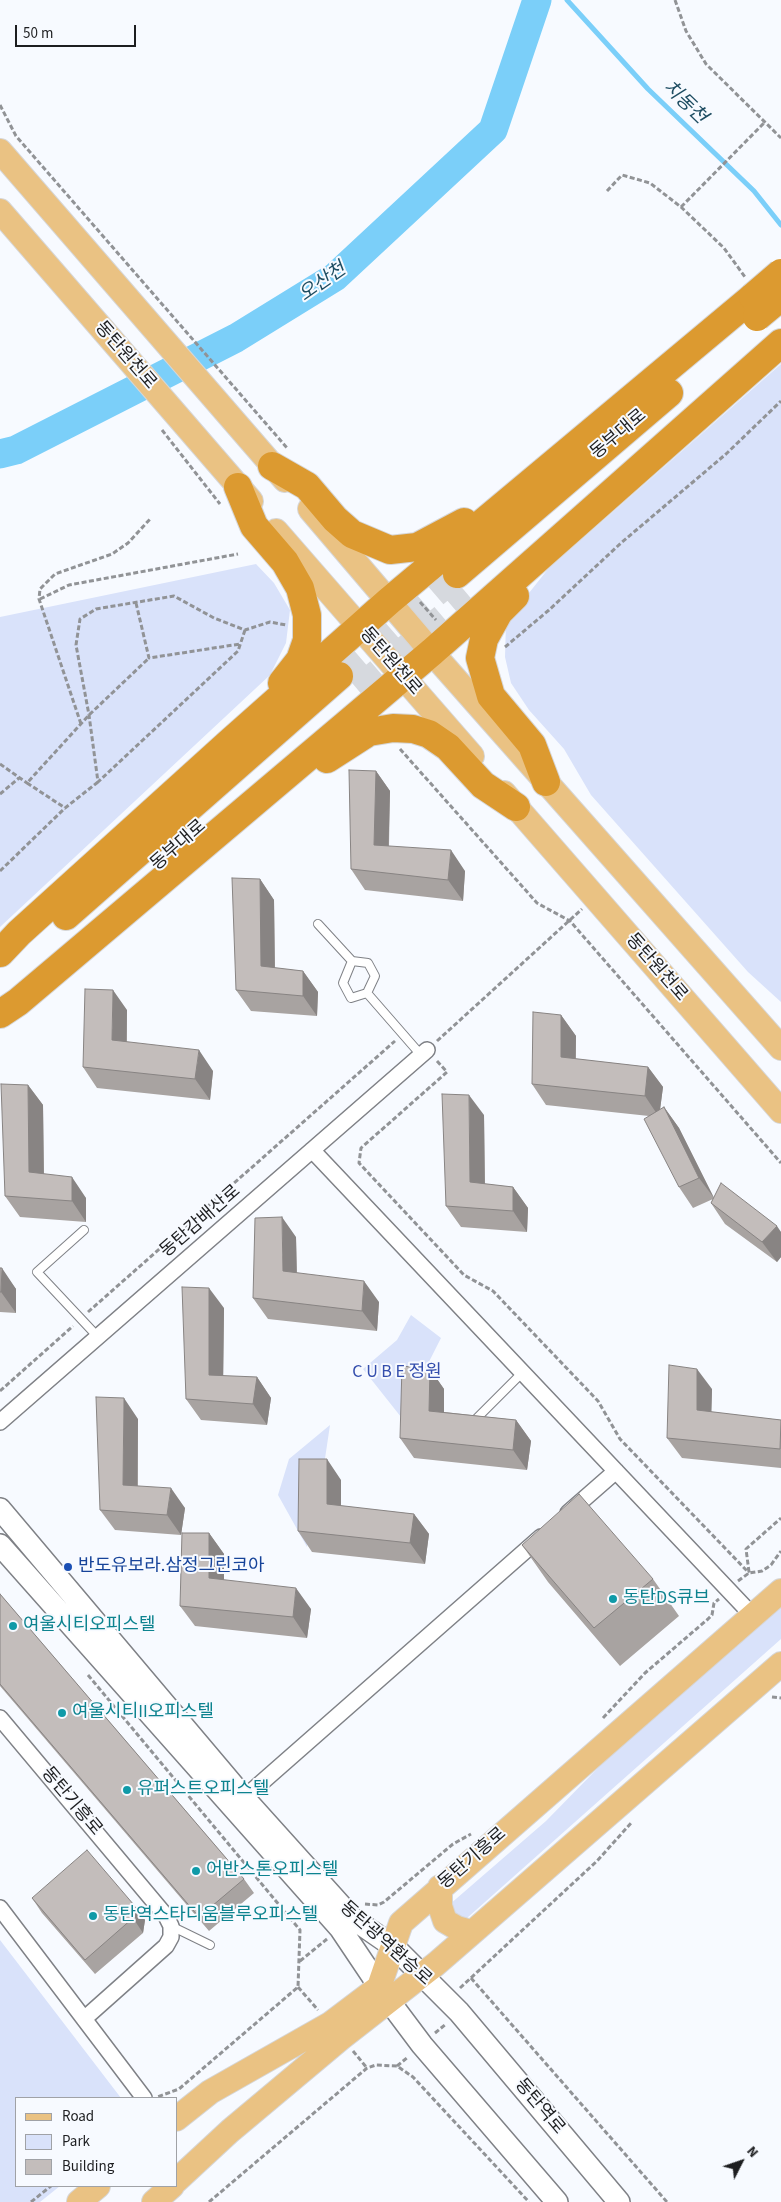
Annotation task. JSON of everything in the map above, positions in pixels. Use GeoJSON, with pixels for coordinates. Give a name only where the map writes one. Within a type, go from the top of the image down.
{"type":"FeatureCollection","features":[{"type":"Feature","properties":{"kind":"highway"},"geometry":{"type":"LineString","coordinates":[[0,1014],[18,1002],[441,644],[533,562],[767,319],[781,273]]}},
{"type":"Feature","properties":{"kind":"highway","name":"동부대로"},"geometry":{"type":"LineString","coordinates":[[463,585],[767,319],[781,297]]}},
{"type":"Feature","properties":{"kind":"highway"},"geometry":{"type":"LineString","coordinates":[[0,953],[19,933],[359,627],[488,518],[767,319]]}},
{"type":"Feature","properties":{"kind":"highway"},"geometry":{"type":"LineString","coordinates":[[282,461],[307,486],[334,518],[352,534],[390,550],[417,547],[468,520],[488,518]]}},
{"type":"Feature","properties":{"kind":"highway"},"geometry":{"type":"LineString","coordinates":[[229,743],[300,660],[307,640],[308,629],[300,588],[285,562],[254,526],[238,487]]}},
{"type":"Feature","properties":{"kind":"highway"},"geometry":{"type":"LineString","coordinates":[[533,562],[525,586],[499,612],[491,625],[484,639],[480,658],[491,696],[532,745],[546,782]]}},
{"type":"Feature","properties":{"kind":"highway","name":"동부대로"},"geometry":{"type":"LineString","coordinates":[[0,974],[348,683],[0,1001]]}},
{"type":"Feature","properties":{"kind":"highway"},"geometry":{"type":"LineString","coordinates":[[266,791],[319,764],[369,732],[393,728],[413,729],[429,734],[448,747],[483,785],[516,807]]}},
{"type":"Feature","properties":{"kind":"main road"},"geometry":{"type":"LineString","coordinates":[[0,151],[54,197],[441,644],[546,782],[781,1048]]}},
{"type":"Feature","properties":{"kind":"main road","name":"동탄원천로"},"geometry":{"type":"LineString","coordinates":[[6,218],[402,677],[781,1111]]}},
{"type":"Feature","properties":{"kind":"main road","name":"동탄기흥로"},"geometry":{"type":"LineString","coordinates":[[178,2180],[384,1994],[401,1923],[781,1591]]}},
{"type":"Feature","properties":{"kind":"main road","name":"동탄기흥로"},"geometry":{"type":"LineString","coordinates":[[178,2117],[210,2092],[422,1974],[781,1664]]}},
{"type":"Feature","properties":{"kind":"main road"},"geometry":{"type":"LineString","coordinates":[[440,1887],[440,1906],[446,1921],[457,1928],[471,1932]]}},
{"type":"Feature","properties":{"kind":"main road"},"geometry":{"type":"LineString","coordinates":[[79,2202],[97,2187]]}},
{"type":"Feature","properties":{"kind":"main road"},"geometry":{"type":"LineString","coordinates":[[154,2202],[171,2187]]}},
{"type":"Feature","properties":{"kind":"street","name":"동탄감배산로"},"geometry":{"type":"LineString","coordinates":[[0,1422],[424,1052]]}},
{"type":"Feature","properties":{"kind":"street"},"geometry":{"type":"LineString","coordinates":[[312,1150],[753,1616]]}},
{"type":"Feature","properties":{"kind":"street"},"geometry":{"type":"LineString","coordinates":[[244,1798],[616,1471]]}},
{"type":"Feature","properties":{"kind":"street","name":"동탄광역환승로"},"geometry":{"type":"LineString","coordinates":[[0,1509],[244,1798],[352,1918],[394,1948],[459,2012]]}},
{"type":"Feature","properties":{"kind":"street","name":"동탄광역환승로"},"geometry":{"type":"LineString","coordinates":[[0,1545],[340,1928],[384,1994],[422,2044],[557,2202]]}},
{"type":"Feature","properties":{"kind":"street","name":"동탄기흥로"},"geometry":{"type":"LineString","coordinates":[[0,1718],[166,1916],[171,1926]]}},
{"type":"Feature","properties":{"kind":"street"},"geometry":{"type":"LineString","coordinates":[[0,1908],[84,2019],[151,2097]]}},
{"type":"Feature","properties":{"kind":"street"},"geometry":{"type":"LineString","coordinates":[[84,2019],[166,1946],[171,1937],[171,1926]]}},
{"type":"Feature","properties":{"kind":"street","name":"동탄역로"},"geometry":{"type":"LineString","coordinates":[[459,2012],[620,2202]]}},
{"type":"Feature","properties":{"kind":"lane"},"geometry":{"type":"LineString","coordinates":[[318,924],[352,962],[368,963],[375,976],[367,993],[351,998],[343,983],[352,962]]}},
{"type":"Feature","properties":{"kind":"lane"},"geometry":{"type":"LineString","coordinates":[[367,993],[424,1052]]}},
{"type":"Feature","properties":{"kind":"lane"},"geometry":{"type":"LineString","coordinates":[[84,1230],[37,1272],[98,1336]]}},
{"type":"Feature","properties":{"kind":"lane"},"geometry":{"type":"LineString","coordinates":[[474,1421],[522,1373]]}},
{"type":"Feature","properties":{"kind":"lane"},"geometry":{"type":"LineString","coordinates":[[171,1926],[210,1945]]}},
{"type":"Feature","properties":{"kind":"path"},"geometry":{"type":"LineString","coordinates":[[675,0],[686,32],[706,64],[781,138]]}},
{"type":"Feature","properties":{"kind":"path"},"geometry":{"type":"LineString","coordinates":[[0,105],[16,136],[54,197],[282,461]]}},
{"type":"Feature","properties":{"kind":"path"},"geometry":{"type":"LineString","coordinates":[[681,207],[765,122]]}},
{"type":"Feature","properties":{"kind":"path"},"geometry":{"type":"LineString","coordinates":[[607,191],[622,175],[650,183],[681,207],[724,248],[767,319]]}},
{"type":"Feature","properties":{"kind":"path"},"geometry":{"type":"LineString","coordinates":[[499,652],[549,610],[620,543],[726,454],[781,401]]}},
{"type":"Feature","properties":{"kind":"path"},"geometry":{"type":"LineString","coordinates":[[81,724],[39,599],[40,588],[55,574],[112,554],[128,543],[151,518]]}},
{"type":"Feature","properties":{"kind":"path"},"geometry":{"type":"LineString","coordinates":[[39,599],[69,585],[238,554]]}},
{"type":"Feature","properties":{"kind":"path"},"geometry":{"type":"LineString","coordinates":[[398,594],[441,644]]}},
{"type":"Feature","properties":{"kind":"path"},"geometry":{"type":"LineString","coordinates":[[98,782],[89,715],[76,645],[80,618],[96,609],[174,596],[214,618],[245,630],[270,622],[289,625]]}},
{"type":"Feature","properties":{"kind":"path"},"geometry":{"type":"LineString","coordinates":[[136,602],[149,658]]}},
{"type":"Feature","properties":{"kind":"path"},"geometry":{"type":"LineString","coordinates":[[0,871],[65,808],[98,782],[238,651],[245,630]]}},
{"type":"Feature","properties":{"kind":"path"},"geometry":{"type":"LineString","coordinates":[[27,783],[89,715],[149,658],[240,644]]}},
{"type":"Feature","properties":{"kind":"path"},"geometry":{"type":"LineString","coordinates":[[394,743],[537,902],[570,921],[781,1163]]}},
{"type":"Feature","properties":{"kind":"path"},"geometry":{"type":"LineString","coordinates":[[0,764],[65,808]]}},
{"type":"Feature","properties":{"kind":"path"},"geometry":{"type":"LineString","coordinates":[[0,794],[20,778]]}},
{"type":"Feature","properties":{"kind":"path"},"geometry":{"type":"LineString","coordinates":[[585,907],[424,1052],[447,1072],[361,1148],[358,1163],[464,1275],[493,1291],[592,1394],[620,1439],[749,1572]]}},
{"type":"Feature","properties":{"kind":"path"},"geometry":{"type":"LineString","coordinates":[[82,1318],[401,1036]]}},
{"type":"Feature","properties":{"kind":"path"},"geometry":{"type":"LineString","coordinates":[[0,1390],[74,1325]]}},
{"type":"Feature","properties":{"kind":"path"},"geometry":{"type":"LineString","coordinates":[[749,1572],[746,1549],[781,1518]]}},
{"type":"Feature","properties":{"kind":"path"},"geometry":{"type":"LineString","coordinates":[[749,1572],[762,1571],[781,1552]]}},
{"type":"Feature","properties":{"kind":"path"},"geometry":{"type":"LineString","coordinates":[[599,1723],[645,1673],[712,1615],[714,1603]]}},
{"type":"Feature","properties":{"kind":"path"},"geometry":{"type":"LineString","coordinates":[[86,1672],[300,1930],[298,1987],[179,2090],[151,2097]]}},
{"type":"Feature","properties":{"kind":"path"},"geometry":{"type":"LineString","coordinates":[[765,1699],[781,1698]]}},
{"type":"Feature","properties":{"kind":"path"},"geometry":{"type":"LineString","coordinates":[[458,1990],[597,1861],[634,1820]]}},
{"type":"Feature","properties":{"kind":"path"},"geometry":{"type":"LineString","coordinates":[[368,1905],[384,1902],[453,1844],[476,1831]]}},
{"type":"Feature","properties":{"kind":"path"},"geometry":{"type":"LineString","coordinates":[[471,1978],[667,2202]]}},
{"type":"Feature","properties":{"kind":"path"},"geometry":{"type":"LineString","coordinates":[[209,2202],[367,2068],[376,2065],[397,2066],[413,2076],[529,2202]]}},
{"type":"Feature","properties":{"kind":"path"},"geometry":{"type":"LineString","coordinates":[[32,2202],[50,2187]]}},
{"type":"Feature","properties":{"kind":"green space"},"geometry":{"type":"Polygon","coordinates":[[[781,364],[781,1002],[748,972],[591,795],[564,749],[529,710],[511,683],[505,657],[506,622],[548,569],[781,364]]]}},
{"type":"Feature","properties":{"kind":"green space"},"geometry":{"type":"Polygon","coordinates":[[[256,564],[274,583],[290,610],[286,643],[270,675],[0,927],[0,617],[256,564]]]}},
{"type":"Feature","properties":{"kind":"green space","name":"C U B E 정원"},"geometry":{"type":"Polygon","coordinates":[[[411,1315],[441,1338],[401,1417],[363,1369],[397,1340],[411,1315]]]}},
{"type":"Feature","properties":{"kind":"green space"},"geometry":{"type":"Polygon","coordinates":[[[330,1425],[323,1472],[309,1520],[307,1547],[278,1495],[289,1459],[330,1425]]]}},
{"type":"Feature","properties":{"kind":"green space"},"geometry":{"type":"Polygon","coordinates":[[[781,1602],[781,1639],[467,1918],[460,1921],[449,1905],[546,1821],[637,1728],[781,1602]]]}},
{"type":"Feature","properties":{"kind":"green space"},"geometry":{"type":"Polygon","coordinates":[[[0,1940],[120,2097],[15,2097],[15,2187],[59,2187],[40,2202],[0,2202],[0,1940]]]}},
{"type":"Feature","properties":{"kind":"building"},"geometry":{"type":"Polygon","coordinates":[[[349,770],[376,771],[374,845],[451,850],[448,880],[351,869],[349,770]]]}},
{"type":"Feature","properties":{"kind":"building"},"geometry":{"type":"Polygon","coordinates":[[[232,878],[260,879],[261,966],[303,971],[303,996],[236,990],[232,878]]]}},
{"type":"Feature","properties":{"kind":"building"},"geometry":{"type":"Polygon","coordinates":[[[85,989],[113,990],[112,1040],[199,1050],[195,1079],[83,1067],[85,989]]]}},
{"type":"Feature","properties":{"kind":"building"},"geometry":{"type":"Polygon","coordinates":[[[533,1012],[561,1015],[561,1057],[648,1067],[645,1096],[532,1084],[533,1012]]]}},
{"type":"Feature","properties":{"kind":"building"},"geometry":{"type":"Polygon","coordinates":[[[1,1084],[28,1085],[29,1172],[72,1177],[72,1201],[5,1196],[1,1084]]]}},
{"type":"Feature","properties":{"kind":"building"},"geometry":{"type":"Polygon","coordinates":[[[442,1094],[469,1095],[470,1182],[513,1187],[513,1211],[446,1206],[442,1094]]]}},
{"type":"Feature","properties":{"kind":"building"},"geometry":{"type":"Polygon","coordinates":[[[664,1107],[699,1178],[679,1187],[644,1119],[664,1107]]]}},
{"type":"Feature","properties":{"kind":"building"},"geometry":{"type":"Polygon","coordinates":[[[721,1183],[777,1226],[762,1242],[711,1203],[721,1183]]]}},
{"type":"Feature","properties":{"kind":"building"},"geometry":{"type":"Polygon","coordinates":[[[282,1217],[283,1271],[364,1281],[362,1311],[253,1298],[255,1218],[282,1217]]]}},
{"type":"Feature","properties":{"kind":"building"},"geometry":{"type":"Polygon","coordinates":[[[0,1268],[2,1268],[1,1292],[0,1292],[0,1268]]]}},
{"type":"Feature","properties":{"kind":"building"},"geometry":{"type":"Polygon","coordinates":[[[182,1287],[209,1288],[209,1375],[257,1377],[253,1404],[186,1399],[182,1287]]]}},
{"type":"Feature","properties":{"kind":"building"},"geometry":{"type":"Polygon","coordinates":[[[669,1365],[697,1369],[697,1410],[781,1420],[780,1449],[667,1438],[669,1365]]]}},
{"type":"Feature","properties":{"kind":"building"},"geometry":{"type":"Polygon","coordinates":[[[402,1366],[430,1369],[429,1411],[516,1420],[513,1450],[400,1438],[402,1366]]]}},
{"type":"Feature","properties":{"kind":"building"},"geometry":{"type":"Polygon","coordinates":[[[96,1397],[124,1398],[123,1485],[171,1488],[167,1515],[100,1510],[96,1397]]]}},
{"type":"Feature","properties":{"kind":"building"},"geometry":{"type":"Polygon","coordinates":[[[299,1459],[327,1459],[327,1504],[414,1514],[410,1543],[298,1531],[299,1459]]]}},
{"type":"Feature","properties":{"kind":"building"},"geometry":{"type":"Polygon","coordinates":[[[579,1494],[653,1579],[594,1628],[522,1545],[579,1494]]]}},
{"type":"Feature","properties":{"kind":"building"},"geometry":{"type":"Polygon","coordinates":[[[182,1533],[209,1533],[209,1578],[296,1588],[293,1617],[180,1606],[182,1533]]]}},
{"type":"Feature","properties":{"kind":"building"},"geometry":{"type":"Polygon","coordinates":[[[0,1594],[244,1879],[199,1917],[0,1684],[0,1594]]]}},
{"type":"Feature","properties":{"kind":"building","name":"동탄역스타디움블루오피스텔"},"geometry":{"type":"Polygon","coordinates":[[[87,1850],[134,1905],[133,1918],[85,1960],[32,1898],[87,1850]]]}},
{"type":"Feature","properties":{"kind":"waterway","name":"오산천"},"geometry":{"type":"LineString","coordinates":[[0,454],[16,450],[236,338],[335,277],[493,130],[537,0]]}},
{"type":"Feature","properties":{"kind":"waterway","name":"치동천"},"geometry":{"type":"LineString","coordinates":[[567,0],[648,89],[754,191],[781,225]]}},
{"type":"Feature","properties":{"kind":"tunnel"},"geometry":{"type":"LineString","coordinates":[[339,676],[457,574]]}},
{"type":"Feature","properties":{"kind":"tunnel"},"geometry":{"type":"LineString","coordinates":[[358,690],[469,596]]}},
{"type":"Feature","properties":{"kind":"place","name":"반도유보라.삼정그린코아"},"geometry":{"type":"Point","coordinates":[68,1567]}},
{"type":"Feature","properties":{"kind":"place","name":"동탄DS큐브"},"geometry":{"type":"Point","coordinates":[613,1599]}},
{"type":"Feature","properties":{"kind":"place","name":"여울시티오피스텔"},"geometry":{"type":"Point","coordinates":[13,1626]}},
{"type":"Feature","properties":{"kind":"place","name":"여울시티II오피스텔"},"geometry":{"type":"Point","coordinates":[62,1713]}},
{"type":"Feature","properties":{"kind":"place","name":"유퍼스트오피스텔"},"geometry":{"type":"Point","coordinates":[127,1790]}},
{"type":"Feature","properties":{"kind":"place","name":"어반스톤오피스텔"},"geometry":{"type":"Point","coordinates":[196,1871]}},
{"type":"Feature","properties":{"kind":"place","name":"동탄역스타디움블루오피스텔"},"geometry":{"type":"Point","coordinates":[93,1916]}}]}
